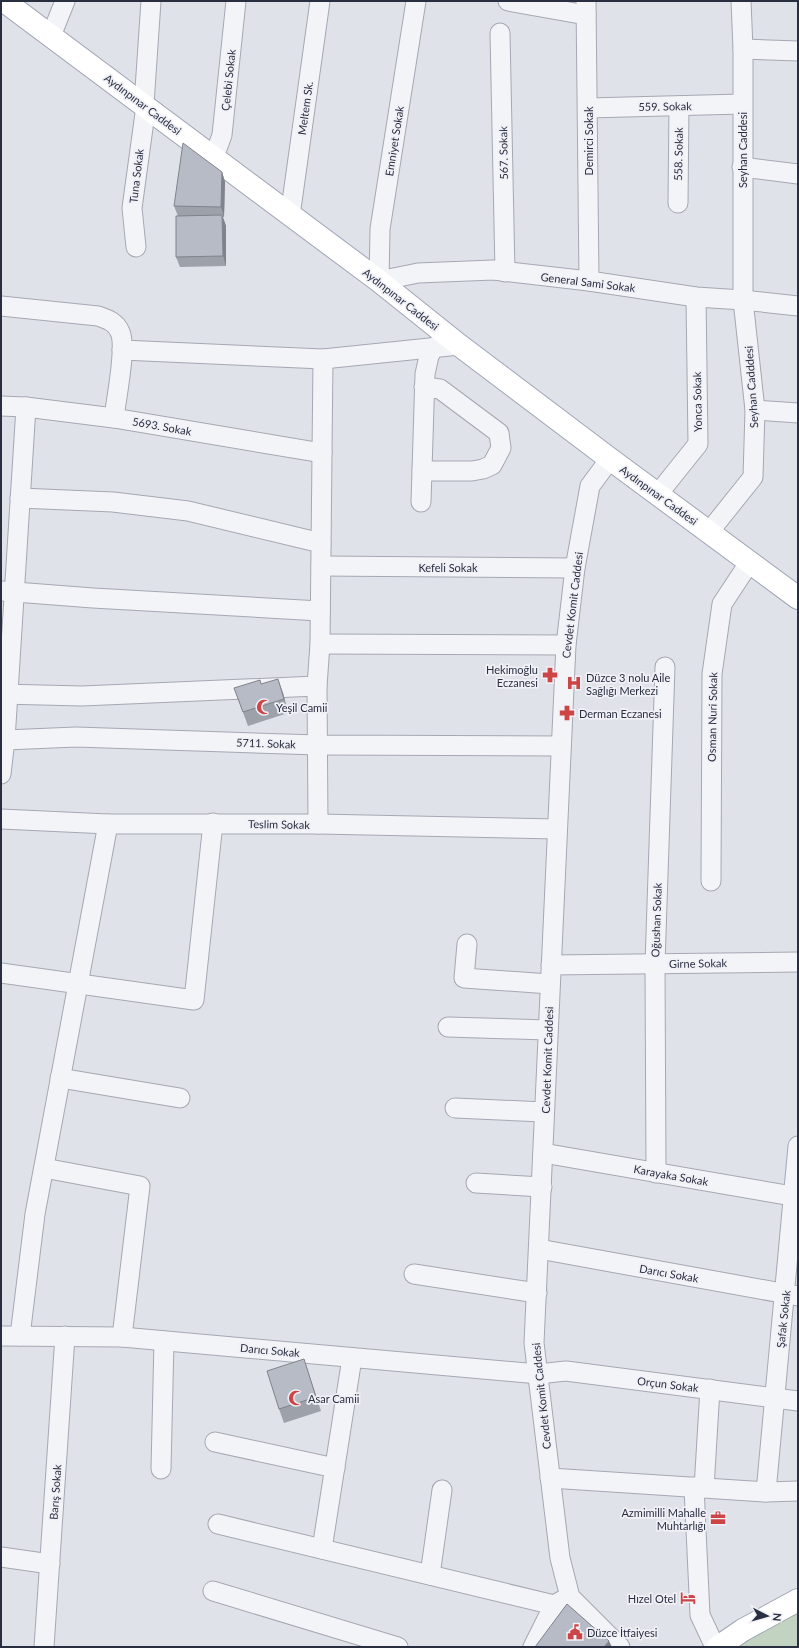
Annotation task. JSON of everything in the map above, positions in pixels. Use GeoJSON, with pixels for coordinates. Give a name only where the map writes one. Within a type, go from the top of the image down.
{"type":"FeatureCollection","features":[{"type":"Feature","properties":{"kind":"main road","name":"Aydınpınar Caddesi"},"geometry":{"type":"LineString","coordinates":[[4,5],[51,36],[145,105],[290,216],[379,281],[459,345],[749,563],[798,598]]}},
{"type":"Feature","properties":{"kind":"main road"},"geometry":{"type":"LineString","coordinates":[[716,1647],[743,1630],[798,1600]]}},
{"type":"Feature","properties":{"kind":"street"},"geometry":{"type":"LineString","coordinates":[[51,36],[65,1]]}},
{"type":"Feature","properties":{"kind":"street","name":"Tuna Sokak"},"geometry":{"type":"LineString","coordinates":[[136,247],[132,208],[145,105],[151,1]]}},
{"type":"Feature","properties":{"kind":"street","name":"Çelebi Sokak"},"geometry":{"type":"LineString","coordinates":[[214,157],[222,136],[236,1]]}},
{"type":"Feature","properties":{"kind":"street","name":"Meltem Sk."},"geometry":{"type":"LineString","coordinates":[[290,216],[320,1]]}},
{"type":"Feature","properties":{"kind":"street","name":"Emniyet Sokak"},"geometry":{"type":"LineString","coordinates":[[379,281],[380,228],[416,1]]}},
{"type":"Feature","properties":{"kind":"street"},"geometry":{"type":"LineString","coordinates":[[508,1],[586,8]]}},
{"type":"Feature","properties":{"kind":"street","name":"Seyhan Caddesi"},"geometry":{"type":"LineString","coordinates":[[741,1],[743,49],[743,300]]}},
{"type":"Feature","properties":{"kind":"street","name":"Demirci Sokak"},"geometry":{"type":"LineString","coordinates":[[586,8],[588,108],[588,281]]}},
{"type":"Feature","properties":{"kind":"street","name":"567. Sokak"},"geometry":{"type":"LineString","coordinates":[[500,33],[505,272]]}},
{"type":"Feature","properties":{"kind":"street"},"geometry":{"type":"LineString","coordinates":[[743,49],[798,51]]}},
{"type":"Feature","properties":{"kind":"street","name":"559. Sokak"},"geometry":{"type":"LineString","coordinates":[[588,108],[742,104]]}},
{"type":"Feature","properties":{"kind":"street","name":"558. Sokak"},"geometry":{"type":"LineString","coordinates":[[678,203],[679,106]]}},
{"type":"Feature","properties":{"kind":"street"},"geometry":{"type":"LineString","coordinates":[[742,167],[798,174]]}},
{"type":"Feature","properties":{"kind":"street","name":"General Sami Sokak"},"geometry":{"type":"LineString","coordinates":[[379,281],[418,273],[493,270],[588,281],[696,297],[798,306]]}},
{"type":"Feature","properties":{"kind":"street","name":"Yonca Sokak"},"geometry":{"type":"LineString","coordinates":[[658,494],[698,444],[696,297]]}},
{"type":"Feature","properties":{"kind":"street","name":"Seyhan Cadddesi"},"geometry":{"type":"LineString","coordinates":[[709,532],[754,477],[755,410],[743,300]]}},
{"type":"Feature","properties":{"kind":"street"},"geometry":{"type":"LineString","coordinates":[[1,306],[98,316],[111,321],[120,332],[122,350],[114,418]]}},
{"type":"Feature","properties":{"kind":"street"},"geometry":{"type":"LineString","coordinates":[[122,350],[323,359],[459,345]]}},
{"type":"Feature","properties":{"kind":"street"},"geometry":{"type":"LineString","coordinates":[[421,502],[425,374],[429,356],[434,347]]}},
{"type":"Feature","properties":{"kind":"street"},"geometry":{"type":"LineString","coordinates":[[318,824],[317,686],[320,644],[323,359]]}},
{"type":"Feature","properties":{"kind":"street"},"geometry":{"type":"LineString","coordinates":[[422,471],[483,469],[492,465],[499,454],[501,442],[498,433],[440,389],[424,387]]}},
{"type":"Feature","properties":{"kind":"street","name":"5693. Sokak"},"geometry":{"type":"LineString","coordinates":[[1,406],[26,407],[114,418],[322,453]]}},
{"type":"Feature","properties":{"kind":"street"},"geometry":{"type":"LineString","coordinates":[[1,774],[5,740],[4,695],[8,591],[20,498],[26,407]]}},
{"type":"Feature","properties":{"kind":"street"},"geometry":{"type":"LineString","coordinates":[[755,410],[798,413]]}},
{"type":"Feature","properties":{"kind":"street","name":"Cevdet Komit Caddesi"},"geometry":{"type":"LineString","coordinates":[[562,1601],[560,1558],[534,1344],[542,1187],[547,1030],[566,645],[575,568],[590,486],[610,459]]}},
{"type":"Feature","properties":{"kind":"street"},"geometry":{"type":"LineString","coordinates":[[20,498],[113,502],[188,512],[321,543]]}},
{"type":"Feature","properties":{"kind":"street","name":"Osman Nuri Sokak"},"geometry":{"type":"LineString","coordinates":[[711,881],[712,674],[722,604],[749,563]]}},
{"type":"Feature","properties":{"kind":"street","name":"Kefeli Sokak"},"geometry":{"type":"LineString","coordinates":[[321,566],[575,568]]}},
{"type":"Feature","properties":{"kind":"street"},"geometry":{"type":"LineString","coordinates":[[8,591],[93,598],[320,611]]}},
{"type":"Feature","properties":{"kind":"street"},"geometry":{"type":"LineString","coordinates":[[320,644],[566,645]]}},
{"type":"Feature","properties":{"kind":"street","name":"Oğushan Sokak"},"geometry":{"type":"LineString","coordinates":[[656,1173],[655,964],[665,667]]}},
{"type":"Feature","properties":{"kind":"street"},"geometry":{"type":"LineString","coordinates":[[4,695],[82,696],[317,686]]}},
{"type":"Feature","properties":{"kind":"street","name":"5711. Sokak"},"geometry":{"type":"LineString","coordinates":[[5,740],[76,737],[318,745],[561,746]]}},
{"type":"Feature","properties":{"kind":"street","name":"Teslim Sokak"},"geometry":{"type":"LineString","coordinates":[[1,819],[108,824],[318,824],[557,829]]}},
{"type":"Feature","properties":{"kind":"street"},"geometry":{"type":"LineString","coordinates":[[20,1336],[35,1214],[108,824]]}},
{"type":"Feature","properties":{"kind":"street"},"geometry":{"type":"LineString","coordinates":[[1,973],[194,1000],[214,824]]}},
{"type":"Feature","properties":{"kind":"street"},"geometry":{"type":"LineString","coordinates":[[467,944],[464,978],[550,984]]}},
{"type":"Feature","properties":{"kind":"street","name":"Girne Sokak"},"geometry":{"type":"LineString","coordinates":[[551,965],[798,962]]}},
{"type":"Feature","properties":{"kind":"street"},"geometry":{"type":"LineString","coordinates":[[448,1027],[547,1030]]}},
{"type":"Feature","properties":{"kind":"street"},"geometry":{"type":"LineString","coordinates":[[60,1078],[180,1098]]}},
{"type":"Feature","properties":{"kind":"street"},"geometry":{"type":"LineString","coordinates":[[455,1108],[544,1112]]}},
{"type":"Feature","properties":{"kind":"street","name":"Şafak Sokak"},"geometry":{"type":"LineString","coordinates":[[766,1492],[775,1396],[792,1295],[798,1146]]}},
{"type":"Feature","properties":{"kind":"street","name":"Karayaka Sokak"},"geometry":{"type":"LineString","coordinates":[[543,1153],[796,1197]]}},
{"type":"Feature","properties":{"kind":"street"},"geometry":{"type":"LineString","coordinates":[[44,1168],[140,1186],[122,1337]]}},
{"type":"Feature","properties":{"kind":"street"},"geometry":{"type":"LineString","coordinates":[[476,1183],[542,1187]]}},
{"type":"Feature","properties":{"kind":"street","name":"Darıcı Sokak"},"geometry":{"type":"LineString","coordinates":[[539,1249],[792,1295]]}},
{"type":"Feature","properties":{"kind":"street"},"geometry":{"type":"LineString","coordinates":[[414,1274],[537,1293]]}},
{"type":"Feature","properties":{"kind":"street","name":"Darıcı Sokak"},"geometry":{"type":"LineString","coordinates":[[1,1336],[122,1337],[538,1374]]}},
{"type":"Feature","properties":{"kind":"street","name":"Barış Sokak"},"geometry":{"type":"LineString","coordinates":[[44,1647],[65,1336]]}},
{"type":"Feature","properties":{"kind":"street"},"geometry":{"type":"LineString","coordinates":[[161,1469],[164,1341]]}},
{"type":"Feature","properties":{"kind":"street"},"geometry":{"type":"LineString","coordinates":[[322,1549],[352,1358]]}},
{"type":"Feature","properties":{"kind":"street","name":"Orçun Sokak"},"geometry":{"type":"LineString","coordinates":[[538,1374],[566,1372],[775,1396],[798,1401]]}},
{"type":"Feature","properties":{"kind":"street"},"geometry":{"type":"LineString","coordinates":[[710,1389],[699,1488],[700,1615],[716,1647]]}},
{"type":"Feature","properties":{"kind":"street"},"geometry":{"type":"LineString","coordinates":[[215,1442],[335,1468]]}},
{"type":"Feature","properties":{"kind":"street"},"geometry":{"type":"LineString","coordinates":[[550,1478],[766,1492],[798,1491]]}},
{"type":"Feature","properties":{"kind":"street"},"geometry":{"type":"LineString","coordinates":[[430,1575],[442,1490]]}},
{"type":"Feature","properties":{"kind":"street"},"geometry":{"type":"LineString","coordinates":[[218,1524],[430,1575],[562,1601],[620,1647]]}},
{"type":"Feature","properties":{"kind":"street"},"geometry":{"type":"LineString","coordinates":[[1,1557],[50,1564]]}},
{"type":"Feature","properties":{"kind":"street"},"geometry":{"type":"LineString","coordinates":[[213,1591],[398,1647]]}},
{"type":"Feature","properties":{"kind":"street"},"geometry":{"type":"LineString","coordinates":[[533,1647],[562,1601]]}},
{"type":"Feature","properties":{"kind":"green space"},"geometry":{"type":"Polygon","coordinates":[[[798,1611],[798,1647],[735,1647],[798,1611]]]}},
{"type":"Feature","properties":{"kind":"building"},"geometry":{"type":"Polygon","coordinates":[[[183,143],[222,172],[221,207],[174,206],[183,143]]]}},
{"type":"Feature","properties":{"kind":"building"},"geometry":{"type":"Polygon","coordinates":[[[222,215],[223,256],[176,257],[176,216],[222,215]]]}},
{"type":"Feature","properties":{"kind":"building"},"geometry":{"type":"Polygon","coordinates":[[[278,679],[284,699],[243,712],[234,688],[260,680],[261,684],[278,679]]]}},
{"type":"Feature","properties":{"kind":"building","name":"Asar Camii"},"geometry":{"type":"Polygon","coordinates":[[[304,1359],[316,1397],[279,1409],[267,1371],[304,1359]]]}},
{"type":"Feature","properties":{"kind":"building"},"geometry":{"type":"Polygon","coordinates":[[[567,1604],[609,1641],[604,1647],[535,1647],[567,1604]]]}},
{"type":"Feature","properties":{"kind":"place","name":"Hekimoğlu Eczanesi"},"geometry":{"type":"Point","coordinates":[550,675]}},
{"type":"Feature","properties":{"kind":"place","name":"Düzce 3 nolu Aile Sağlığı Merkezi"},"geometry":{"type":"Point","coordinates":[574,683]}},
{"type":"Feature","properties":{"kind":"place","name":"Yeşil Camii"},"geometry":{"type":"Point","coordinates":[264,707]}},
{"type":"Feature","properties":{"kind":"place","name":"Derman Eczanesi"},"geometry":{"type":"Point","coordinates":[567,713]}},
{"type":"Feature","properties":{"kind":"place","name":"Asar Camii"},"geometry":{"type":"Point","coordinates":[296,1398]}},
{"type":"Feature","properties":{"kind":"place","name":"Azmimilli Mahalle Muhtarlığı"},"geometry":{"type":"Point","coordinates":[718,1518]}},
{"type":"Feature","properties":{"kind":"place","name":"Hızel Otel"},"geometry":{"type":"Point","coordinates":[688,1598]}},
{"type":"Feature","properties":{"kind":"place","name":"Düzce İtfaiyesi"},"geometry":{"type":"Point","coordinates":[575,1632]}}]}
